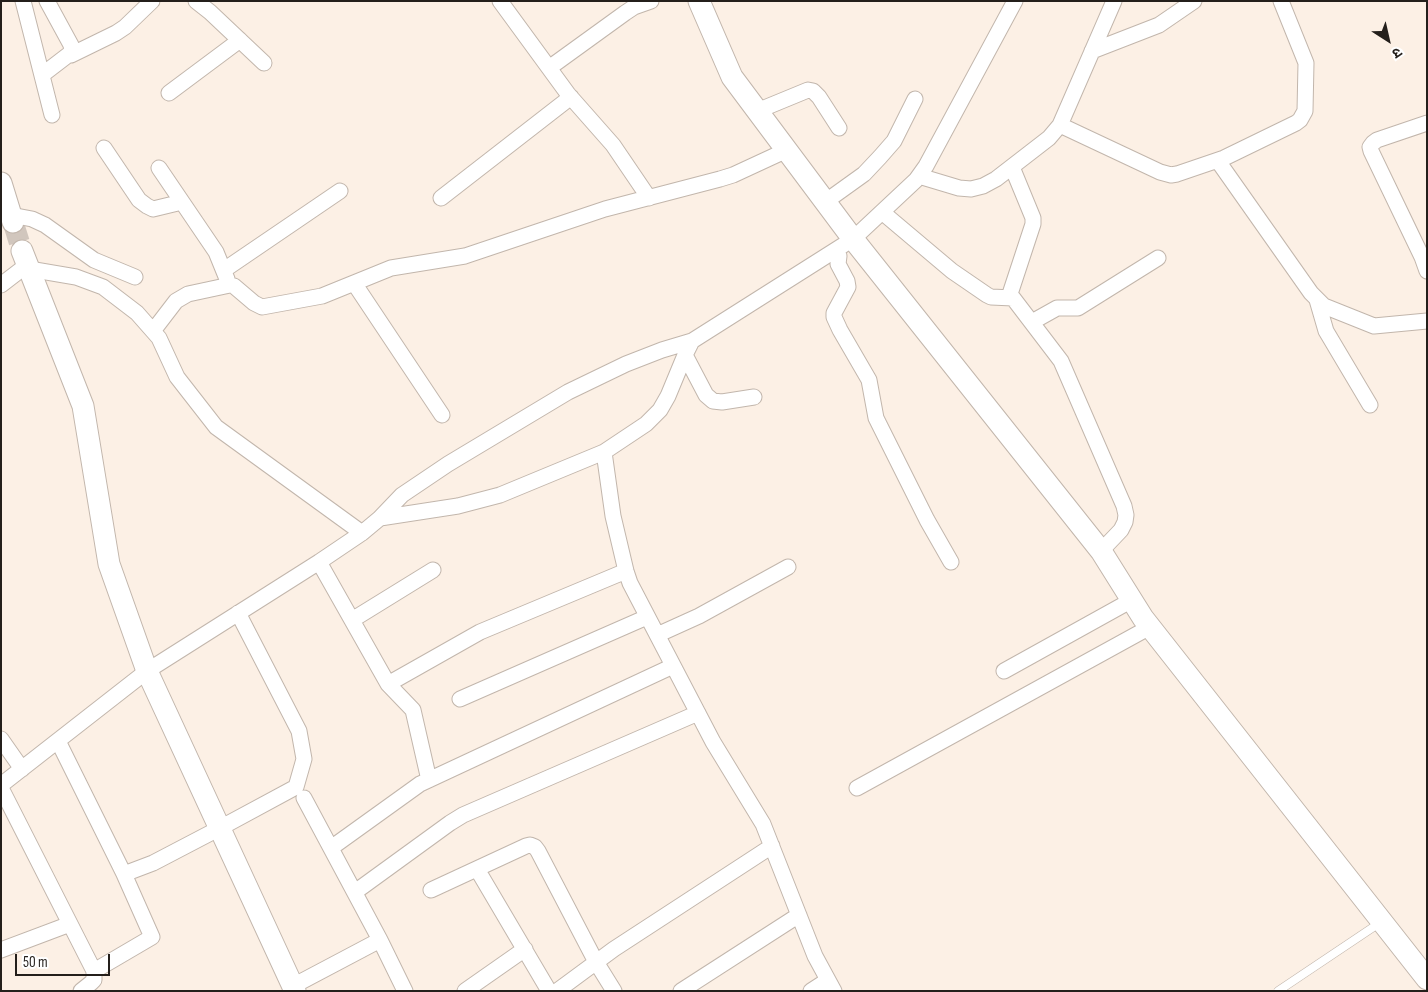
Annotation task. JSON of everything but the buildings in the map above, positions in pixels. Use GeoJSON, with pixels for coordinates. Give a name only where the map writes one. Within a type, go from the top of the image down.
{"type":"FeatureCollection","features":[{"type":"Feature","properties":{"kind":"main road"},"geometry":{"type":"LineString","coordinates":[[700,1],[732,77],[825,202],[844,244],[1101,551],[1150,627],[1427,979]]}},
{"type":"Feature","properties":{"kind":"main road"},"geometry":{"type":"LineString","coordinates":[[1,183],[12,218]]}},
{"type":"Feature","properties":{"kind":"main road"},"geometry":{"type":"LineString","coordinates":[[26,262],[83,406],[109,564],[147,670],[294,988]]}},
{"type":"Feature","properties":{"kind":"street"},"geometry":{"type":"LineString","coordinates":[[23,1],[52,115]]}},
{"type":"Feature","properties":{"kind":"street"},"geometry":{"type":"LineString","coordinates":[[47,1],[71,45],[71,55]]}},
{"type":"Feature","properties":{"kind":"street"},"geometry":{"type":"LineString","coordinates":[[42,75],[71,55],[125,27],[152,1]]}},
{"type":"Feature","properties":{"kind":"street"},"geometry":{"type":"LineString","coordinates":[[196,1],[264,63]]}},
{"type":"Feature","properties":{"kind":"street"},"geometry":{"type":"LineString","coordinates":[[500,1],[571,97],[614,145],[649,198]]}},
{"type":"Feature","properties":{"kind":"street"},"geometry":{"type":"LineString","coordinates":[[549,68],[634,7],[651,1]]}},
{"type":"Feature","properties":{"kind":"street"},"geometry":{"type":"LineString","coordinates":[[81,991],[94,980],[94,971],[1,786],[147,670],[362,534],[402,495],[448,464],[568,392],[626,364],[692,341],[844,244],[882,212],[919,176],[1015,1]]}},
{"type":"Feature","properties":{"kind":"street"},"geometry":{"type":"LineString","coordinates":[[919,176],[959,188],[972,189],[983,186],[996,179],[1050,138],[1060,124],[1114,1]]}},
{"type":"Feature","properties":{"kind":"street"},"geometry":{"type":"LineString","coordinates":[[1092,51],[1160,25],[1194,1]]}},
{"type":"Feature","properties":{"kind":"street"},"geometry":{"type":"LineString","coordinates":[[1060,124],[1166,174],[1177,174],[1218,161],[1296,123],[1305,111],[1306,63],[1281,1]]}},
{"type":"Feature","properties":{"kind":"street"},"geometry":{"type":"LineString","coordinates":[[168,93],[240,40]]}},
{"type":"Feature","properties":{"kind":"street"},"geometry":{"type":"LineString","coordinates":[[757,110],[808,90],[813,91],[839,128]]}},
{"type":"Feature","properties":{"kind":"street"},"geometry":{"type":"LineString","coordinates":[[441,198],[571,97]]}},
{"type":"Feature","properties":{"kind":"street"},"geometry":{"type":"LineString","coordinates":[[825,202],[864,174],[894,141],[915,99]]}},
{"type":"Feature","properties":{"kind":"street"},"geometry":{"type":"LineString","coordinates":[[1427,123],[1377,140],[1370,147],[1378,168],[1427,271]]}},
{"type":"Feature","properties":{"kind":"street"},"geometry":{"type":"LineString","coordinates":[[104,148],[139,200],[147,206],[153,209],[182,202]]}},
{"type":"Feature","properties":{"kind":"street"},"geometry":{"type":"LineString","coordinates":[[153,331],[176,301],[183,296],[230,285],[234,286],[254,304],[262,307],[322,296],[391,268],[465,256],[605,209],[726,177],[787,150]]}},
{"type":"Feature","properties":{"kind":"street"},"geometry":{"type":"LineString","coordinates":[[1218,161],[1317,300],[1324,306],[1374,326],[1427,321]]}},
{"type":"Feature","properties":{"kind":"street"},"geometry":{"type":"LineString","coordinates":[[1009,297],[1033,224],[1033,218],[1012,167]]}},
{"type":"Feature","properties":{"kind":"street"},"geometry":{"type":"LineString","coordinates":[[158,168],[216,252],[230,285]]}},
{"type":"Feature","properties":{"kind":"street"},"geometry":{"type":"LineString","coordinates":[[224,270],[340,191]]}},
{"type":"Feature","properties":{"kind":"street"},"geometry":{"type":"LineString","coordinates":[[882,212],[947,267],[987,295],[991,297],[1009,297],[1016,300],[1063,367],[1124,506],[1126,515],[1121,530],[1101,551]]}},
{"type":"Feature","properties":{"kind":"street"},"geometry":{"type":"LineString","coordinates":[[12,218],[32,220],[45,225],[94,260],[135,277]]}},
{"type":"Feature","properties":{"kind":"street"},"geometry":{"type":"LineString","coordinates":[[844,244],[838,264],[848,287],[834,313],[834,317],[869,380],[876,418],[927,520],[951,562]]}},
{"type":"Feature","properties":{"kind":"street"},"geometry":{"type":"LineString","coordinates":[[1032,322],[1057,308],[1078,308],[1158,258]]}},
{"type":"Feature","properties":{"kind":"street"},"geometry":{"type":"LineString","coordinates":[[1,285],[26,262],[103,287],[137,313],[159,338],[177,377],[216,427],[362,534]]}},
{"type":"Feature","properties":{"kind":"street"},"geometry":{"type":"LineString","coordinates":[[354,283],[442,414]]}},
{"type":"Feature","properties":{"kind":"street"},"geometry":{"type":"LineString","coordinates":[[1317,300],[1326,330],[1370,405]]}},
{"type":"Feature","properties":{"kind":"street"},"geometry":{"type":"LineString","coordinates":[[380,518],[458,506],[500,495],[604,452],[646,424],[660,410],[692,341]]}},
{"type":"Feature","properties":{"kind":"street"},"geometry":{"type":"LineString","coordinates":[[684,355],[706,395],[713,401],[722,402],[754,397]]}},
{"type":"Feature","properties":{"kind":"street"},"geometry":{"type":"LineString","coordinates":[[604,452],[613,516],[630,583],[713,742],[756,811],[772,846],[815,956],[831,986],[811,991]]}},
{"type":"Feature","properties":{"kind":"street"},"geometry":{"type":"LineString","coordinates":[[319,562],[388,684],[413,710],[429,780]]}},
{"type":"Feature","properties":{"kind":"street"},"geometry":{"type":"LineString","coordinates":[[657,635],[699,616],[788,567]]}},
{"type":"Feature","properties":{"kind":"street"},"geometry":{"type":"LineString","coordinates":[[352,620],[433,570]]}},
{"type":"Feature","properties":{"kind":"street"},"geometry":{"type":"LineString","coordinates":[[388,684],[476,634],[626,570]]}},
{"type":"Feature","properties":{"kind":"street"},"geometry":{"type":"LineString","coordinates":[[1004,671],[1132,600]]}},
{"type":"Feature","properties":{"kind":"street"},"geometry":{"type":"LineString","coordinates":[[124,874],[153,863],[296,787],[304,760],[300,731],[238,613]]}},
{"type":"Feature","properties":{"kind":"street"},"geometry":{"type":"LineString","coordinates":[[460,699],[647,616]]}},
{"type":"Feature","properties":{"kind":"street"},"geometry":{"type":"LineString","coordinates":[[857,788],[1150,627]]}},
{"type":"Feature","properties":{"kind":"street"},"geometry":{"type":"LineString","coordinates":[[331,848],[407,792],[429,780],[673,666]]}},
{"type":"Feature","properties":{"kind":"street"},"geometry":{"type":"LineString","coordinates":[[355,892],[463,815],[698,713]]}},
{"type":"Feature","properties":{"kind":"street"},"geometry":{"type":"LineString","coordinates":[[1,738],[22,769]]}},
{"type":"Feature","properties":{"kind":"street"},"geometry":{"type":"LineString","coordinates":[[58,741],[124,874],[152,937],[94,971]]}},
{"type":"Feature","properties":{"kind":"street"},"geometry":{"type":"LineString","coordinates":[[304,798],[355,892],[405,991]]}},
{"type":"Feature","properties":{"kind":"street"},"geometry":{"type":"LineString","coordinates":[[431,890],[526,846],[535,847],[596,962],[614,991]]}},
{"type":"Feature","properties":{"kind":"street"},"geometry":{"type":"LineString","coordinates":[[557,991],[614,948],[772,846]]}},
{"type":"Feature","properties":{"kind":"street"},"geometry":{"type":"LineString","coordinates":[[477,868],[549,991]]}},
{"type":"Feature","properties":{"kind":"street"},"geometry":{"type":"LineString","coordinates":[[681,991],[799,915]]}},
{"type":"Feature","properties":{"kind":"street"},"geometry":{"type":"LineString","coordinates":[[1,950],[70,924]]}},
{"type":"Feature","properties":{"kind":"street"},"geometry":{"type":"LineString","coordinates":[[294,988],[380,940]]}},
{"type":"Feature","properties":{"kind":"street"},"geometry":{"type":"LineString","coordinates":[[465,991],[524,949]]}},
{"type":"Feature","properties":{"kind":"lane"},"geometry":{"type":"LineString","coordinates":[[1278,991],[1382,921]]}},
{"type":"Feature","properties":{"kind":"tunnel"},"geometry":{"type":"LineString","coordinates":[[13,222],[22,251]]}}]}
